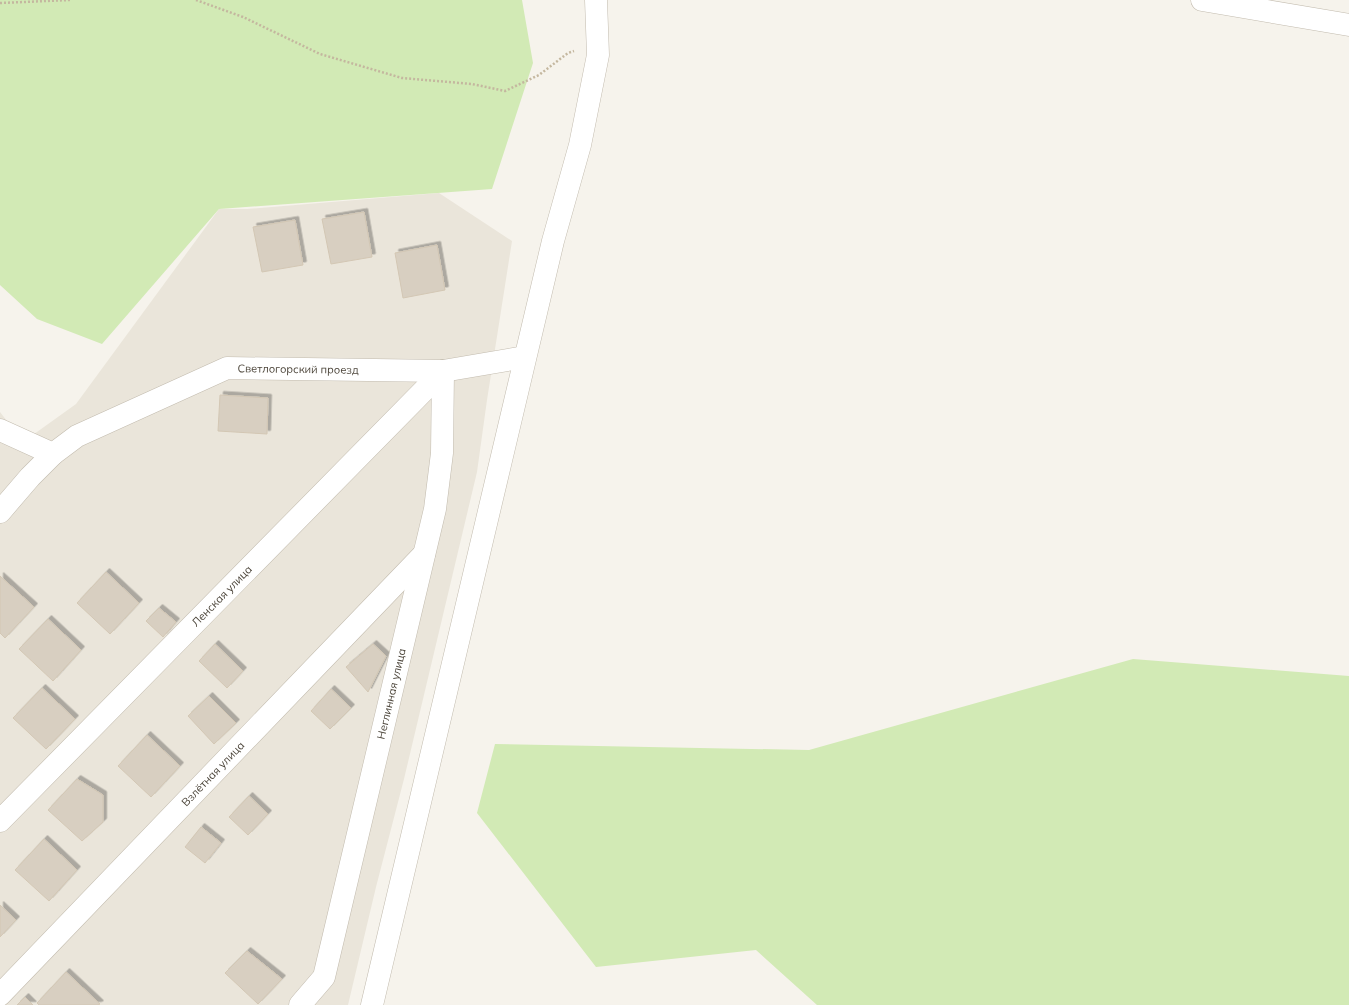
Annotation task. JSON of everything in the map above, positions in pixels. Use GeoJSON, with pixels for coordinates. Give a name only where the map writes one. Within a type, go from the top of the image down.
{"type":"FeatureCollection","features":[{"type":"Feature","properties":{"kind":"street"},"geometry":{"type":"LineString","coordinates":[[372,1005],[553,241],[580,145],[598,55],[596,0]]}},
{"type":"Feature","properties":{"kind":"street"},"geometry":{"type":"LineString","coordinates":[[1202,0],[1349,25]]}},
{"type":"Feature","properties":{"kind":"street","name":"Светлогорский проезд"},"geometry":{"type":"LineString","coordinates":[[0,512],[30,477],[53,454],[77,436],[227,368],[444,371],[525,357]]}},
{"type":"Feature","properties":{"kind":"street","name":"Неглинная улица"},"geometry":{"type":"LineString","coordinates":[[300,1005],[324,978],[435,509],[442,453],[444,371]]}},
{"type":"Feature","properties":{"kind":"street","name":"Ленская улица"},"geometry":{"type":"LineString","coordinates":[[0,821],[444,371]]}},
{"type":"Feature","properties":{"kind":"street"},"geometry":{"type":"LineString","coordinates":[[0,430],[53,454]]}},
{"type":"Feature","properties":{"kind":"street","name":"Взлётная улица"},"geometry":{"type":"LineString","coordinates":[[0,995],[425,553]]}},
{"type":"Feature","properties":{"kind":"path"},"geometry":{"type":"LineString","coordinates":[[0,3],[70,0]]}},
{"type":"Feature","properties":{"kind":"path"},"geometry":{"type":"LineString","coordinates":[[196,0],[243,17],[320,54],[402,78],[472,84],[505,91],[539,75],[568,53],[598,45]]}},
{"type":"Feature","properties":{"kind":"shaded area"},"geometry":{"type":"Polygon","coordinates":[[[439,193],[512,241],[477,472],[404,779],[376,887],[348,1005],[0,1005],[0,412],[23,442],[76,404],[219,209],[247,209],[439,193]]]}},
{"type":"Feature","properties":{"kind":"green space"},"geometry":{"type":"Polygon","coordinates":[[[0,0],[522,0],[533,63],[492,189],[219,209],[102,344],[37,319],[0,285],[0,0]]]}},
{"type":"Feature","properties":{"kind":"green space"},"geometry":{"type":"Polygon","coordinates":[[[1133,659],[1349,676],[1349,1005],[817,1005],[756,950],[596,967],[477,813],[495,744],[809,750],[1133,659]]]}},
{"type":"Feature","properties":{"kind":"building"},"geometry":{"type":"Polygon","coordinates":[[[364,212],[372,257],[331,264],[322,219],[364,212]]]}},
{"type":"Feature","properties":{"kind":"building"},"geometry":{"type":"Polygon","coordinates":[[[295,220],[303,265],[262,272],[253,227],[295,220]]]}},
{"type":"Feature","properties":{"kind":"building"},"geometry":{"type":"Polygon","coordinates":[[[437,245],[445,290],[403,298],[395,253],[437,245]]]}},
{"type":"Feature","properties":{"kind":"building"},"geometry":{"type":"Polygon","coordinates":[[[220,395],[268,398],[267,434],[218,431],[220,395]]]}},
{"type":"Feature","properties":{"kind":"building"},"geometry":{"type":"Polygon","coordinates":[[[106,572],[139,603],[110,634],[77,603],[106,572]]]}},
{"type":"Feature","properties":{"kind":"building"},"geometry":{"type":"Polygon","coordinates":[[[0,576],[34,607],[5,638],[0,633],[0,576]]]}},
{"type":"Feature","properties":{"kind":"building"},"geometry":{"type":"Polygon","coordinates":[[[159,608],[176,622],[163,637],[146,621],[159,608]]]}},
{"type":"Feature","properties":{"kind":"building"},"geometry":{"type":"Polygon","coordinates":[[[48,619],[81,650],[53,681],[19,649],[48,619]]]}},
{"type":"Feature","properties":{"kind":"building"},"geometry":{"type":"Polygon","coordinates":[[[215,644],[243,671],[227,688],[199,661],[215,644]]]}},
{"type":"Feature","properties":{"kind":"building"},"geometry":{"type":"Polygon","coordinates":[[[373,644],[386,656],[368,692],[346,667],[373,644]]]}},
{"type":"Feature","properties":{"kind":"building"},"geometry":{"type":"Polygon","coordinates":[[[42,688],[75,719],[46,749],[13,718],[42,688]]]}},
{"type":"Feature","properties":{"kind":"building"},"geometry":{"type":"Polygon","coordinates":[[[331,689],[351,708],[330,729],[311,711],[331,689]]]}},
{"type":"Feature","properties":{"kind":"building"},"geometry":{"type":"Polygon","coordinates":[[[209,696],[236,723],[214,744],[188,716],[209,696]]]}},
{"type":"Feature","properties":{"kind":"building"},"geometry":{"type":"Polygon","coordinates":[[[147,735],[180,766],[151,797],[118,766],[147,735]]]}},
{"type":"Feature","properties":{"kind":"building"},"geometry":{"type":"Polygon","coordinates":[[[77,779],[103,795],[103,822],[82,841],[48,810],[77,779]]]}},
{"type":"Feature","properties":{"kind":"building"},"geometry":{"type":"Polygon","coordinates":[[[249,796],[268,814],[248,835],[229,817],[249,796]]]}},
{"type":"Feature","properties":{"kind":"building"},"geometry":{"type":"Polygon","coordinates":[[[201,827],[221,843],[205,863],[185,847],[201,827]]]}},
{"type":"Feature","properties":{"kind":"building"},"geometry":{"type":"Polygon","coordinates":[[[44,839],[77,870],[49,901],[15,870],[44,839]]]}},
{"type":"Feature","properties":{"kind":"building"},"geometry":{"type":"Polygon","coordinates":[[[0,905],[16,920],[0,937],[0,905]]]}},
{"type":"Feature","properties":{"kind":"building"},"geometry":{"type":"Polygon","coordinates":[[[247,951],[282,979],[258,1004],[225,973],[247,951]]]}},
{"type":"Feature","properties":{"kind":"building"},"geometry":{"type":"Polygon","coordinates":[[[66,972],[100,1004],[39,1005],[37,1003],[66,972]]]}},
{"type":"Feature","properties":{"kind":"building"},"geometry":{"type":"Polygon","coordinates":[[[25,997],[33,1005],[17,1005],[25,997]]]}}]}
